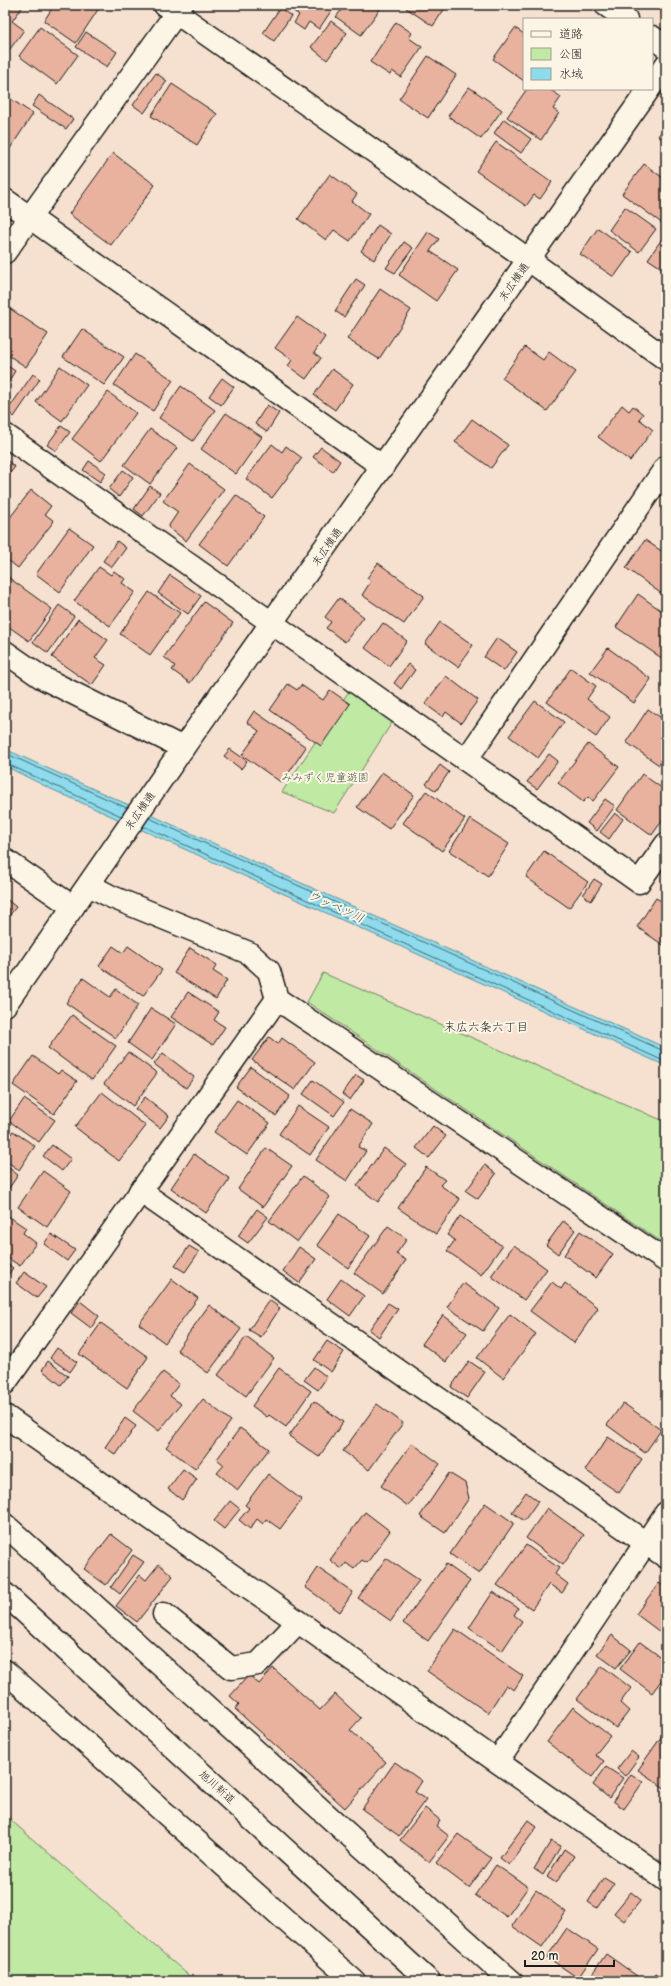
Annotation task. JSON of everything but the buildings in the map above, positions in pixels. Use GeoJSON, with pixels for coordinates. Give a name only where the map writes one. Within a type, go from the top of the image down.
{"type":"FeatureCollection","features":[{"type":"Feature","properties":{"kind":"main road"},"geometry":{"type":"LineString","coordinates":[[606,5],[625,18]]}},
{"type":"Feature","properties":{"kind":"main road"},"geometry":{"type":"LineString","coordinates":[[5,252],[174,8],[666,359]]}},
{"type":"Feature","properties":{"kind":"main road"},"geometry":{"type":"LineString","coordinates":[[653,38],[666,47]]}},
{"type":"Feature","properties":{"kind":"main road"},"geometry":{"type":"LineString","coordinates":[[653,84],[666,65]]}},
{"type":"Feature","properties":{"kind":"main road","name":"末広横通"},"geometry":{"type":"LineString","coordinates":[[5,1005],[183,748],[648,90]]}},
{"type":"Feature","properties":{"kind":"main road"},"geometry":{"type":"LineString","coordinates":[[5,200],[383,467]]}},
{"type":"Feature","properties":{"kind":"main road"},"geometry":{"type":"LineString","coordinates":[[5,435],[273,622],[639,882],[666,844]]}},
{"type":"Feature","properties":{"kind":"main road"},"geometry":{"type":"LineString","coordinates":[[466,760],[666,467]]}},
{"type":"Feature","properties":{"kind":"main road"},"geometry":{"type":"LineString","coordinates":[[5,652],[41,677],[183,748]]}},
{"type":"Feature","properties":{"kind":"main road"},"geometry":{"type":"LineString","coordinates":[[5,860],[74,907]]}},
{"type":"Feature","properties":{"kind":"main road"},"geometry":{"type":"LineString","coordinates":[[95,876],[112,896],[249,953],[270,971],[277,999],[666,1261]]}},
{"type":"Feature","properties":{"kind":"main road"},"geometry":{"type":"LineString","coordinates":[[5,1383],[277,999]]}},
{"type":"Feature","properties":{"kind":"main road"},"geometry":{"type":"LineString","coordinates":[[140,1191],[666,1557]]}},
{"type":"Feature","properties":{"kind":"main road"},"geometry":{"type":"LineString","coordinates":[[5,1416],[666,1880]]}},
{"type":"Feature","properties":{"kind":"main road"},"geometry":{"type":"LineString","coordinates":[[498,1761],[666,1513]]}},
{"type":"Feature","properties":{"kind":"main road"},"geometry":{"type":"LineString","coordinates":[[5,1525],[511,1981]]}},
{"type":"Feature","properties":{"kind":"main road","name":"旭川新道"},"geometry":{"type":"LineString","coordinates":[[5,1594],[429,1981]]}},
{"type":"Feature","properties":{"kind":"main road"},"geometry":{"type":"LineString","coordinates":[[164,1614],[231,1668],[258,1664],[298,1622]]}},
{"type":"Feature","properties":{"kind":"main road"},"geometry":{"type":"LineString","coordinates":[[5,1670],[354,1981]]}},
{"type":"Feature","properties":{"kind":"green space","name":"みみずく児童遊園"},"geometry":{"type":"Polygon","coordinates":[[[351,688],[393,721],[334,813],[282,792],[351,688]]]}},
{"type":"Feature","properties":{"kind":"green space"},"geometry":{"type":"Polygon","coordinates":[[[323,973],[666,1122],[666,1245],[307,1002],[323,973]]]}},
{"type":"Feature","properties":{"kind":"green space"},"geometry":{"type":"Polygon","coordinates":[[[5,1815],[195,1981],[5,1981],[5,1815]]]}},
{"type":"Feature","properties":{"kind":"water","name":"ウッペツ川"},"geometry":{"type":"Polygon","coordinates":[[[5,749],[666,1048],[666,1066],[51,789],[5,766],[5,749]]]}},
{"type":"Feature","properties":{"kind":"district","name":"末広六条六丁目"},"geometry":{"type":"Point","coordinates":[486,1027]}}]}
